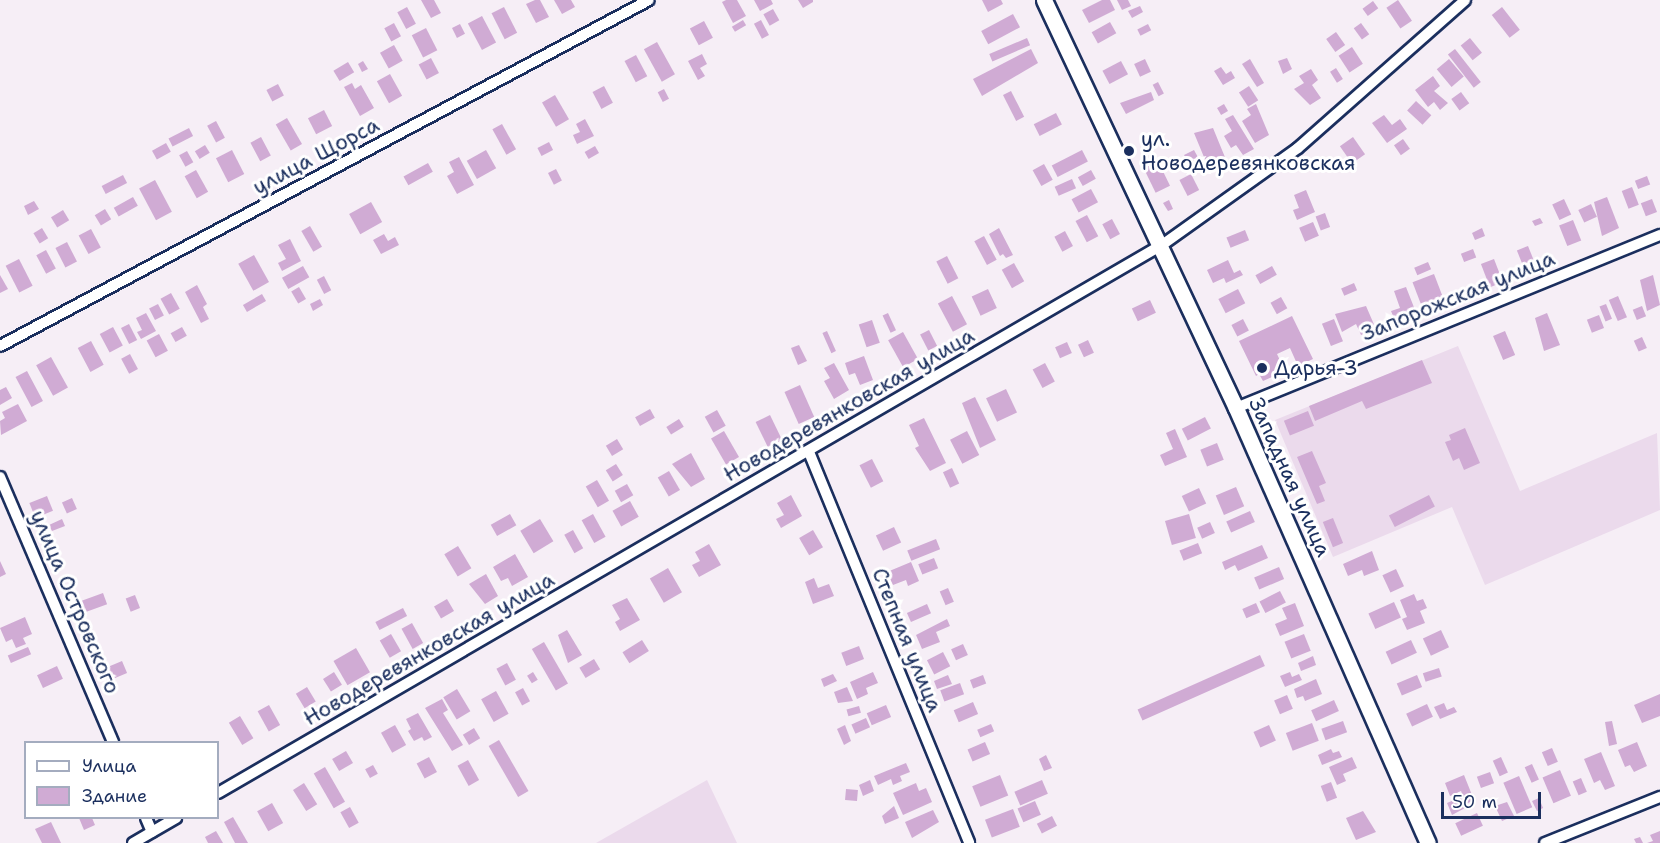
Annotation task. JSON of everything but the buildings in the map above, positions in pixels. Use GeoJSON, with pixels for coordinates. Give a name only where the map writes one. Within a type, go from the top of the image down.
{"type":"FeatureCollection","features":[{"type":"Feature","properties":{"kind":"main road","name":"Западная улица"},"geometry":{"type":"LineString","coordinates":[[1044,0],[1162,245],[1428,843]]}},
{"type":"Feature","properties":{"kind":"street","name":"улица Щорса"},"geometry":{"type":"LineString","coordinates":[[0,346],[650,0]]}},
{"type":"Feature","properties":{"kind":"street","name":"Новодеревянковская улица"},"geometry":{"type":"LineString","coordinates":[[219,793],[1162,245],[1298,148],[1465,0]]}},
{"type":"Feature","properties":{"kind":"street","name":"Запорожская улица"},"geometry":{"type":"LineString","coordinates":[[1236,408],[1660,235]]}},
{"type":"Feature","properties":{"kind":"street","name":"Степная улица"},"geometry":{"type":"LineString","coordinates":[[809,452],[969,843]]}},
{"type":"Feature","properties":{"kind":"street","name":"улица Островского"},"geometry":{"type":"LineString","coordinates":[[0,477],[114,741]]}},
{"type":"Feature","properties":{"kind":"street"},"geometry":{"type":"LineString","coordinates":[[1545,843],[1660,797]]}},
{"type":"Feature","properties":{"kind":"street"},"geometry":{"type":"LineString","coordinates":[[146,819],[152,832]]}},
{"type":"Feature","properties":{"kind":"street"},"geometry":{"type":"LineString","coordinates":[[133,843],[174,819]]}},
{"type":"Feature","properties":{"kind":"shaded area"},"geometry":{"type":"Polygon","coordinates":[[[1458,346],[1520,491],[1657,433],[1660,510],[1485,585],[1452,507],[1333,557],[1275,420],[1458,346]]]}},
{"type":"Feature","properties":{"kind":"shaded area"},"geometry":{"type":"Polygon","coordinates":[[[707,780],[737,843],[596,843],[707,780]]]}},
{"type":"Feature","properties":{"kind":"place","name":"ул. Новодеревянковская"},"geometry":{"type":"Point","coordinates":[1129,151]}},
{"type":"Feature","properties":{"kind":"place","name":"Дарья-3"},"geometry":{"type":"Point","coordinates":[1262,368]}}]}
